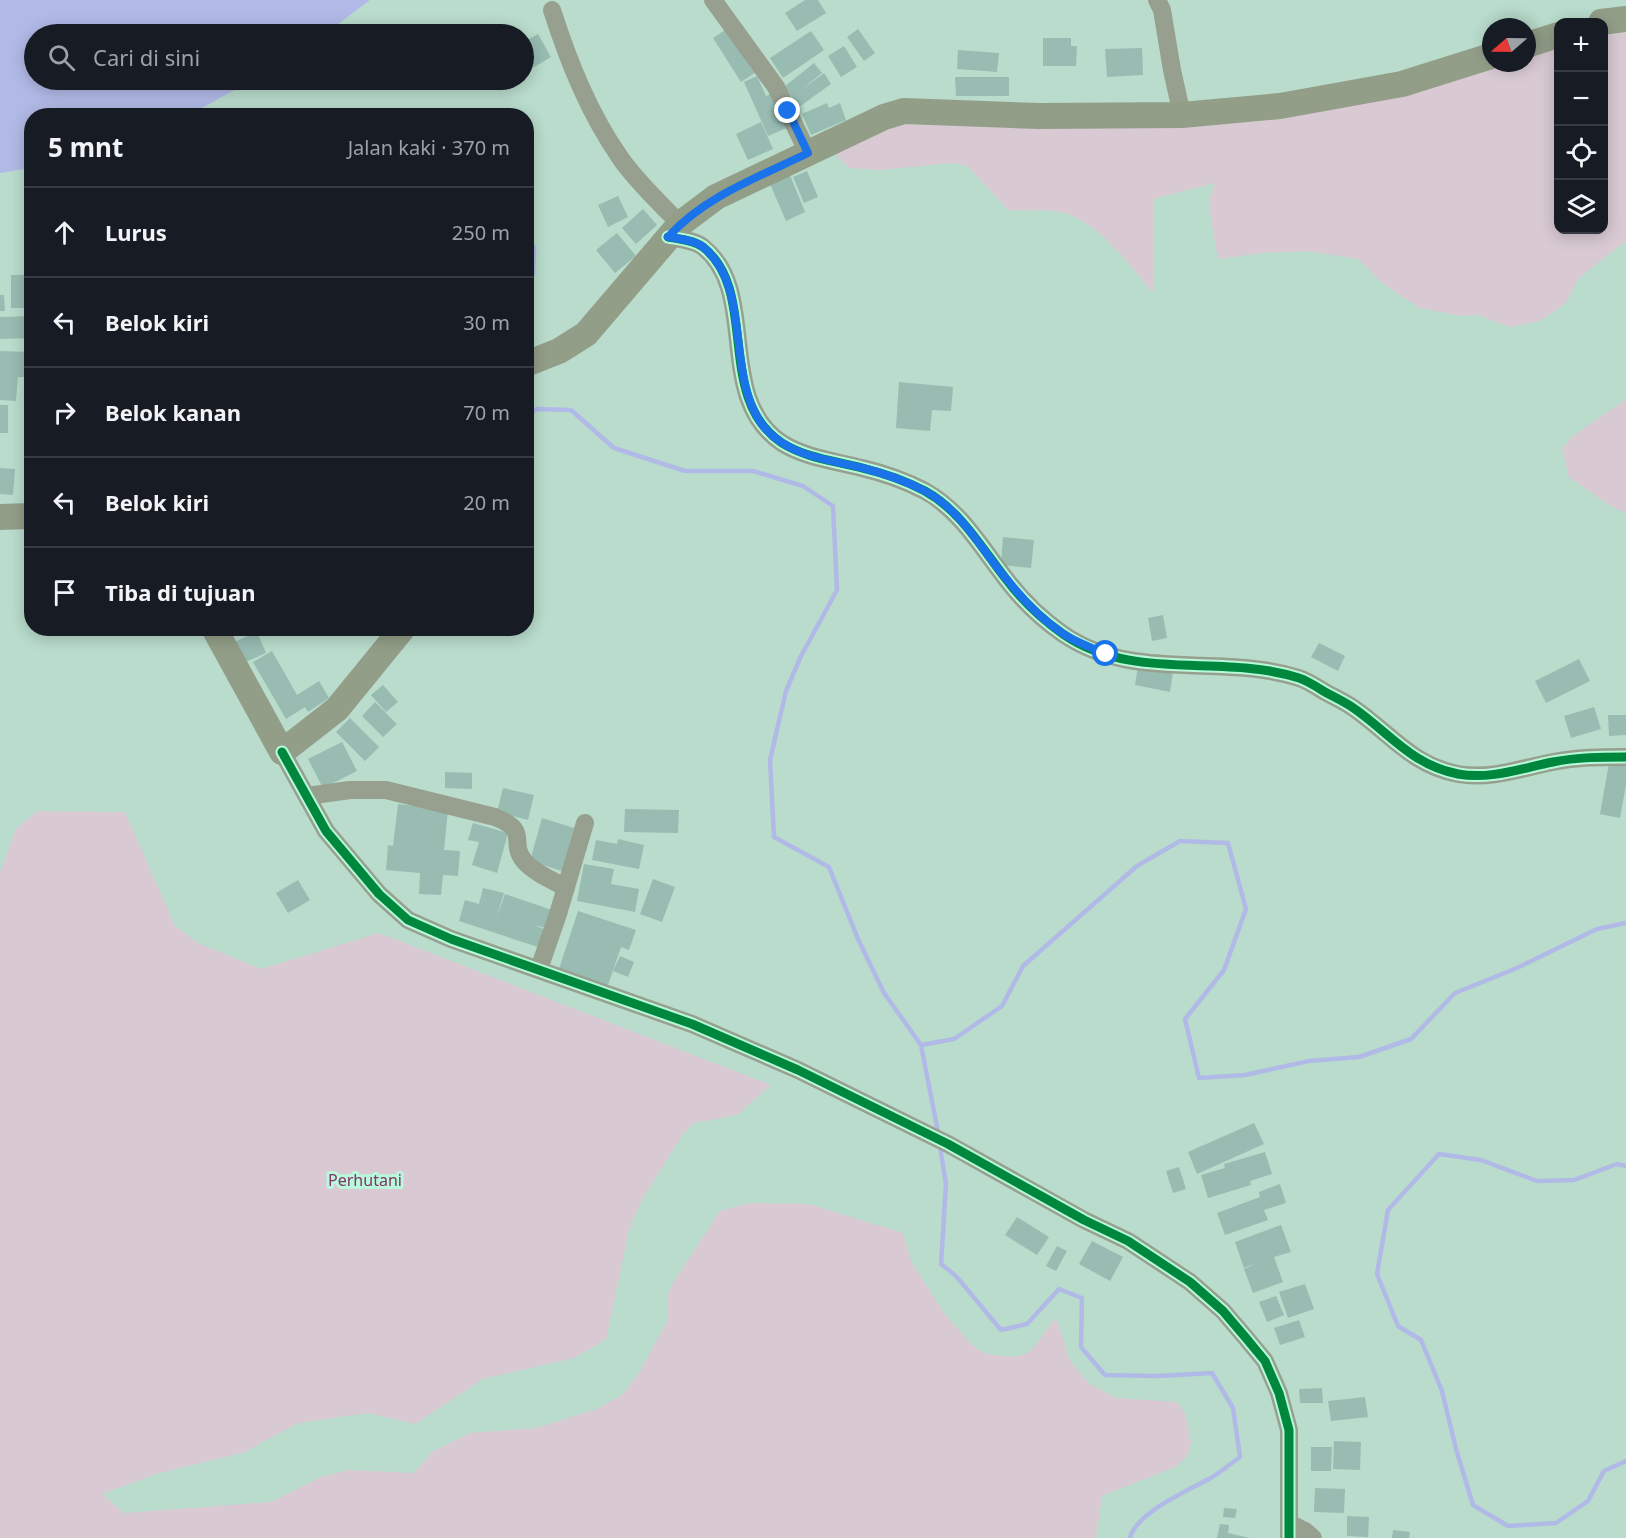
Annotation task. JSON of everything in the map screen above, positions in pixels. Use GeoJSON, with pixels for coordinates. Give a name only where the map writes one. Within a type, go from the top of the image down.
{"type":"FeatureCollection","features":[{"type":"Feature","properties":{"kind":"street"},"geometry":{"type":"LineString","coordinates":[[713,0],[776,87],[808,153]]}},
{"type":"Feature","properties":{"kind":"street"},"geometry":{"type":"LineString","coordinates":[[1157,0],[1162,10],[1182,115]]}},
{"type":"Feature","properties":{"kind":"street"},"geometry":{"type":"LineString","coordinates":[[552,10],[574,73],[599,125],[622,161],[674,231],[683,239],[702,246],[725,274],[737,332],[742,377],[748,397],[761,422],[771,434],[791,448],[807,455],[876,472],[923,490],[951,509],[1009,582],[1032,606],[1062,633],[1097,650],[1140,663],[1254,669],[1302,678],[1353,707],[1415,758],[1455,773],[1483,776],[1558,761],[1626,757]]}},
{"type":"Feature","properties":{"kind":"street"},"geometry":{"type":"LineString","coordinates":[[1608,21],[1626,19]]}},
{"type":"Feature","properties":{"kind":"street"},"geometry":{"type":"LineString","coordinates":[[1536,42],[1554,36]]}},
{"type":"Feature","properties":{"kind":"street"},"geometry":{"type":"LineString","coordinates":[[534,361],[559,351],[586,334],[674,231],[716,197],[884,117],[904,111],[1039,116],[1182,115],[1280,105],[1402,84],[1482,59]]}},
{"type":"Feature","properties":{"kind":"street"},"geometry":{"type":"LineString","coordinates":[[0,517],[24,516]]}},
{"type":"Feature","properties":{"kind":"street"},"geometry":{"type":"LineString","coordinates":[[218,636],[326,831],[379,894],[408,920],[451,939],[692,1024],[798,1070],[948,1144],[1084,1220],[1128,1241],[1190,1282],[1222,1311],[1265,1362],[1282,1401],[1289,1430],[1289,1530]]}},
{"type":"Feature","properties":{"kind":"street"},"geometry":{"type":"LineString","coordinates":[[282,752],[337,709],[396,636]]}},
{"type":"Feature","properties":{"kind":"street"},"geometry":{"type":"LineString","coordinates":[[307,796],[350,790],[386,790],[495,817],[511,824],[516,831],[519,855],[526,864],[566,888]]}},
{"type":"Feature","properties":{"kind":"street"},"geometry":{"type":"LineString","coordinates":[[539,969],[585,823]]}},
{"type":"Feature","properties":{"kind":"street"},"geometry":{"type":"LineString","coordinates":[[1289,1530],[1296,1525],[1313,1538]]}},
{"type":"Feature","properties":{"kind":"green space"},"geometry":{"type":"Polygon","coordinates":[[[1626,26],[1626,241],[1580,277],[1566,302],[1554,312],[1539,321],[1511,327],[1477,315],[1462,316],[1419,308],[1381,282],[1358,259],[1308,251],[1262,253],[1218,259],[1210,214],[1210,198],[1215,183],[1153,199],[1153,293],[1123,257],[1086,223],[1059,212],[1008,210],[967,166],[953,163],[880,170],[849,168],[832,151],[887,124],[1183,122],[1482,65],[1482,72],[1536,72],[1536,49],[1554,43],[1554,234],[1608,234],[1608,28],[1626,26]]]}},
{"type":"Feature","properties":{"kind":"green space"},"geometry":{"type":"Polygon","coordinates":[[[1626,399],[1626,514],[1569,477],[1562,448],[1573,436],[1626,399]]]}},
{"type":"Feature","properties":{"kind":"green space","name":"Perhutani"},"geometry":{"type":"Polygon","coordinates":[[[37,811],[125,812],[175,926],[198,943],[261,969],[379,933],[771,1085],[737,1115],[694,1123],[683,1134],[641,1201],[629,1230],[606,1339],[574,1358],[483,1379],[415,1424],[368,1413],[298,1423],[245,1452],[156,1474],[102,1494],[124,1513],[271,1502],[321,1477],[348,1470],[414,1473],[432,1452],[470,1433],[536,1428],[597,1409],[623,1394],[640,1371],[667,1322],[668,1294],[674,1281],[720,1211],[749,1203],[809,1204],[903,1233],[912,1263],[944,1313],[973,1346],[986,1354],[1016,1357],[1030,1352],[1056,1317],[1069,1359],[1088,1383],[1116,1398],[1177,1402],[1185,1413],[1191,1442],[1187,1457],[1175,1467],[1102,1496],[1096,1538],[0,1538],[0,872],[16,829],[37,811]]]}},
{"type":"Feature","properties":{"kind":"water"},"geometry":{"type":"Polygon","coordinates":[[[0,0],[370,0],[338,24],[24,24],[24,90],[235,90],[202,108],[24,108],[24,169],[0,173],[0,0]]]}},
{"type":"Feature","properties":{"kind":"building"},"geometry":{"type":"Polygon","coordinates":[[[805,0],[818,0],[826,13],[797,31],[785,13],[805,0]]]}},
{"type":"Feature","properties":{"kind":"building"},"geometry":{"type":"Polygon","coordinates":[[[731,26],[759,70],[741,82],[713,38],[731,26]]]}},
{"type":"Feature","properties":{"kind":"building"},"geometry":{"type":"Polygon","coordinates":[[[858,29],[875,53],[864,61],[847,37],[858,29]]]}},
{"type":"Feature","properties":{"kind":"building"},"geometry":{"type":"Polygon","coordinates":[[[811,31],[824,50],[783,78],[770,58],[811,31]]]}},
{"type":"Feature","properties":{"kind":"building"},"geometry":{"type":"Polygon","coordinates":[[[538,34],[551,57],[534,67],[534,36],[538,34]]]}},
{"type":"Feature","properties":{"kind":"building"},"geometry":{"type":"Polygon","coordinates":[[[1043,38],[1071,38],[1071,46],[1077,46],[1076,66],[1043,66],[1043,38]]]}},
{"type":"Feature","properties":{"kind":"building"},"geometry":{"type":"Polygon","coordinates":[[[844,46],[857,67],[841,77],[828,56],[844,46]]]}},
{"type":"Feature","properties":{"kind":"building"},"geometry":{"type":"Polygon","coordinates":[[[1142,48],[1143,75],[1107,77],[1105,49],[1142,48]]]}},
{"type":"Feature","properties":{"kind":"building"},"geometry":{"type":"Polygon","coordinates":[[[958,50],[999,53],[997,72],[957,69],[958,50]]]}},
{"type":"Feature","properties":{"kind":"building"},"geometry":{"type":"Polygon","coordinates":[[[814,63],[822,73],[800,91],[824,73],[831,84],[799,107],[784,87],[814,63]]]}},
{"type":"Feature","properties":{"kind":"building"},"geometry":{"type":"Polygon","coordinates":[[[757,76],[766,96],[776,92],[791,126],[768,136],[744,82],[757,76]]]}},
{"type":"Feature","properties":{"kind":"building"},"geometry":{"type":"Polygon","coordinates":[[[955,77],[1009,77],[1009,96],[956,96],[955,77]]]}},
{"type":"Feature","properties":{"kind":"building"},"geometry":{"type":"Polygon","coordinates":[[[827,103],[829,108],[840,103],[846,120],[811,135],[802,114],[827,103]]]}},
{"type":"Feature","properties":{"kind":"building"},"geometry":{"type":"Polygon","coordinates":[[[761,122],[773,149],[748,160],[736,134],[761,122]]]}},
{"type":"Feature","properties":{"kind":"building"},"geometry":{"type":"Polygon","coordinates":[[[807,171],[818,197],[804,203],[793,177],[807,171]]]}},
{"type":"Feature","properties":{"kind":"building"},"geometry":{"type":"Polygon","coordinates":[[[790,175],[805,212],[786,221],[770,184],[790,175]]]}},
{"type":"Feature","properties":{"kind":"building"},"geometry":{"type":"Polygon","coordinates":[[[618,196],[628,217],[608,227],[598,205],[618,196]]]}},
{"type":"Feature","properties":{"kind":"building"},"geometry":{"type":"Polygon","coordinates":[[[643,209],[657,225],[636,244],[622,228],[643,209]]]}},
{"type":"Feature","properties":{"kind":"building"},"geometry":{"type":"Polygon","coordinates":[[[617,233],[636,256],[615,273],[596,250],[617,233]]]}},
{"type":"Feature","properties":{"kind":"building"},"geometry":{"type":"Polygon","coordinates":[[[11,275],[24,275],[24,308],[11,308],[11,275]]]}},
{"type":"Feature","properties":{"kind":"building"},"geometry":{"type":"Polygon","coordinates":[[[0,295],[4,295],[5,311],[0,311],[0,295]]]}},
{"type":"Feature","properties":{"kind":"building"},"geometry":{"type":"Polygon","coordinates":[[[24,316],[24,338],[0,339],[0,317],[24,316]]]}},
{"type":"Feature","properties":{"kind":"building"},"geometry":{"type":"Polygon","coordinates":[[[0,351],[24,352],[24,377],[18,377],[16,401],[0,400],[0,351]]]}},
{"type":"Feature","properties":{"kind":"building"},"geometry":{"type":"Polygon","coordinates":[[[899,382],[953,387],[951,411],[932,410],[930,431],[896,428],[899,382]]]}},
{"type":"Feature","properties":{"kind":"building"},"geometry":{"type":"Polygon","coordinates":[[[0,405],[8,405],[8,433],[0,433],[0,405]]]}},
{"type":"Feature","properties":{"kind":"building"},"geometry":{"type":"Polygon","coordinates":[[[0,468],[15,469],[13,495],[0,494],[0,468]]]}},
{"type":"Feature","properties":{"kind":"building"},"geometry":{"type":"Polygon","coordinates":[[[1003,537],[1034,540],[1031,568],[1001,565],[1003,537]]]}},
{"type":"Feature","properties":{"kind":"building"},"geometry":{"type":"Polygon","coordinates":[[[1163,615],[1167,638],[1152,641],[1148,618],[1163,615]]]}},
{"type":"Feature","properties":{"kind":"building"},"geometry":{"type":"Polygon","coordinates":[[[248,636],[259,636],[266,653],[241,664],[232,643],[248,636]]]}},
{"type":"Feature","properties":{"kind":"building"},"geometry":{"type":"Polygon","coordinates":[[[1319,643],[1345,656],[1338,671],[1311,657],[1319,643]]]}},
{"type":"Feature","properties":{"kind":"building"},"geometry":{"type":"Polygon","coordinates":[[[272,651],[297,695],[319,681],[329,698],[308,712],[305,707],[286,719],[253,662],[272,651]]]}},
{"type":"Feature","properties":{"kind":"building"},"geometry":{"type":"Polygon","coordinates":[[[1579,659],[1590,681],[1546,703],[1535,681],[1579,659]]]}},
{"type":"Feature","properties":{"kind":"building"},"geometry":{"type":"Polygon","coordinates":[[[1138,666],[1173,672],[1170,692],[1135,685],[1138,666]]]}},
{"type":"Feature","properties":{"kind":"building"},"geometry":{"type":"Polygon","coordinates":[[[383,685],[398,702],[386,712],[371,695],[383,685]]]}},
{"type":"Feature","properties":{"kind":"building"},"geometry":{"type":"Polygon","coordinates":[[[375,702],[397,724],[383,737],[362,716],[375,702]]]}},
{"type":"Feature","properties":{"kind":"building"},"geometry":{"type":"Polygon","coordinates":[[[1594,707],[1601,729],[1571,738],[1564,716],[1594,707]]]}},
{"type":"Feature","properties":{"kind":"building"},"geometry":{"type":"Polygon","coordinates":[[[1608,715],[1626,715],[1626,735],[1609,736],[1608,715]]]}},
{"type":"Feature","properties":{"kind":"building"},"geometry":{"type":"Polygon","coordinates":[[[350,718],[379,747],[365,761],[336,732],[350,718]]]}},
{"type":"Feature","properties":{"kind":"building"},"geometry":{"type":"Polygon","coordinates":[[[342,742],[357,771],[323,788],[308,759],[342,742]]]}},
{"type":"Feature","properties":{"kind":"building"},"geometry":{"type":"Polygon","coordinates":[[[1609,763],[1626,766],[1626,785],[1620,818],[1600,814],[1609,763]]]}},
{"type":"Feature","properties":{"kind":"building"},"geometry":{"type":"Polygon","coordinates":[[[445,772],[472,773],[472,789],[445,788],[445,772]]]}},
{"type":"Feature","properties":{"kind":"building"},"geometry":{"type":"Polygon","coordinates":[[[503,788],[534,795],[528,820],[497,812],[503,788]]]}},
{"type":"Feature","properties":{"kind":"building"},"geometry":{"type":"Polygon","coordinates":[[[398,804],[448,810],[444,850],[460,851],[458,876],[443,875],[441,895],[419,894],[420,873],[386,870],[388,845],[393,846],[398,804]]]}},
{"type":"Feature","properties":{"kind":"building"},"geometry":{"type":"Polygon","coordinates":[[[625,809],[679,810],[678,833],[624,832],[625,809]]]}},
{"type":"Feature","properties":{"kind":"building"},"geometry":{"type":"Polygon","coordinates":[[[542,818],[574,828],[562,871],[530,861],[542,818]]]}},
{"type":"Feature","properties":{"kind":"building"},"geometry":{"type":"Polygon","coordinates":[[[473,823],[508,833],[497,873],[472,865],[479,842],[468,840],[473,823]]]}},
{"type":"Feature","properties":{"kind":"building"},"geometry":{"type":"Polygon","coordinates":[[[618,839],[644,845],[639,869],[592,860],[596,840],[617,844],[618,839]]]}},
{"type":"Feature","properties":{"kind":"building"},"geometry":{"type":"Polygon","coordinates":[[[584,864],[614,869],[611,884],[639,889],[635,912],[577,901],[584,864]]]}},
{"type":"Feature","properties":{"kind":"building"},"geometry":{"type":"Polygon","coordinates":[[[653,879],[675,887],[662,922],[640,914],[653,879]]]}},
{"type":"Feature","properties":{"kind":"building"},"geometry":{"type":"Polygon","coordinates":[[[298,880],[310,900],[288,913],[276,893],[298,880]]]}},
{"type":"Feature","properties":{"kind":"building"},"geometry":{"type":"Polygon","coordinates":[[[483,888],[504,893],[496,919],[505,894],[552,910],[546,928],[534,925],[544,929],[538,947],[459,921],[465,900],[479,904],[483,888]]]}},
{"type":"Feature","properties":{"kind":"building"},"geometry":{"type":"Polygon","coordinates":[[[578,911],[636,930],[629,950],[621,947],[608,985],[559,969],[578,911]]]}},
{"type":"Feature","properties":{"kind":"building"},"geometry":{"type":"Polygon","coordinates":[[[620,956],[634,962],[628,977],[613,971],[620,956]]]}},
{"type":"Feature","properties":{"kind":"building"},"geometry":{"type":"Polygon","coordinates":[[[1254,1123],[1264,1144],[1197,1174],[1188,1152],[1254,1123]]]}},
{"type":"Feature","properties":{"kind":"building"},"geometry":{"type":"Polygon","coordinates":[[[1265,1152],[1272,1174],[1250,1181],[1251,1185],[1208,1198],[1201,1175],[1225,1168],[1224,1164],[1265,1152]]]}},
{"type":"Feature","properties":{"kind":"building"},"geometry":{"type":"Polygon","coordinates":[[[1179,1167],[1186,1189],[1173,1193],[1166,1171],[1179,1167]]]}},
{"type":"Feature","properties":{"kind":"building"},"geometry":{"type":"Polygon","coordinates":[[[1280,1184],[1286,1203],[1264,1210],[1268,1220],[1225,1235],[1217,1213],[1260,1197],[1259,1192],[1280,1184]]]}},
{"type":"Feature","properties":{"kind":"building"},"geometry":{"type":"Polygon","coordinates":[[[1017,1217],[1049,1237],[1037,1255],[1005,1235],[1017,1217]]]}},
{"type":"Feature","properties":{"kind":"building"},"geometry":{"type":"Polygon","coordinates":[[[1281,1225],[1291,1252],[1274,1257],[1283,1282],[1253,1293],[1244,1269],[1257,1263],[1244,1268],[1235,1242],[1281,1225]]]}},
{"type":"Feature","properties":{"kind":"building"},"geometry":{"type":"Polygon","coordinates":[[[1092,1241],[1123,1257],[1110,1281],[1079,1264],[1092,1241]]]}},
{"type":"Feature","properties":{"kind":"building"},"geometry":{"type":"Polygon","coordinates":[[[1057,1246],[1067,1251],[1056,1271],[1046,1266],[1057,1246]]]}},
{"type":"Feature","properties":{"kind":"building"},"geometry":{"type":"Polygon","coordinates":[[[1305,1284],[1314,1309],[1288,1318],[1279,1292],[1305,1284]]]}},
{"type":"Feature","properties":{"kind":"building"},"geometry":{"type":"Polygon","coordinates":[[[1276,1296],[1284,1315],[1267,1322],[1259,1302],[1276,1296]]]}},
{"type":"Feature","properties":{"kind":"building"},"geometry":{"type":"Polygon","coordinates":[[[1299,1320],[1305,1337],[1280,1345],[1274,1328],[1299,1320]]]}},
{"type":"Feature","properties":{"kind":"building"},"geometry":{"type":"Polygon","coordinates":[[[1322,1388],[1323,1403],[1300,1403],[1299,1389],[1322,1388]]]}},
{"type":"Feature","properties":{"kind":"building"},"geometry":{"type":"Polygon","coordinates":[[[1365,1397],[1368,1417],[1331,1421],[1328,1401],[1365,1397]]]}},
{"type":"Feature","properties":{"kind":"building"},"geometry":{"type":"Polygon","coordinates":[[[1334,1441],[1361,1442],[1360,1470],[1333,1469],[1334,1441]]]}},
{"type":"Feature","properties":{"kind":"building"},"geometry":{"type":"Polygon","coordinates":[[[1311,1447],[1332,1447],[1331,1471],[1311,1471],[1311,1447]]]}},
{"type":"Feature","properties":{"kind":"building"},"geometry":{"type":"Polygon","coordinates":[[[1315,1488],[1345,1489],[1344,1513],[1314,1512],[1315,1488]]]}},
{"type":"Feature","properties":{"kind":"building"},"geometry":{"type":"Polygon","coordinates":[[[1224,1508],[1237,1509],[1235,1518],[1223,1517],[1224,1508]]]}},
{"type":"Feature","properties":{"kind":"building"},"geometry":{"type":"Polygon","coordinates":[[[1347,1516],[1369,1517],[1368,1537],[1347,1536],[1347,1516]]]}},
{"type":"Feature","properties":{"kind":"building"},"geometry":{"type":"Polygon","coordinates":[[[1220,1524],[1229,1525],[1228,1533],[1250,1538],[1217,1538],[1220,1524]]]}},
{"type":"Feature","properties":{"kind":"building"},"geometry":{"type":"Polygon","coordinates":[[[1393,1530],[1410,1532],[1409,1538],[1392,1538],[1393,1530]]]}},
{"type":"Feature","properties":{"kind":"waterway"},"geometry":{"type":"LineString","coordinates":[[534,411],[571,410],[614,448],[685,471],[753,471],[803,486],[833,506],[837,590],[801,656],[786,691],[770,760],[774,837],[829,867],[858,939],[884,993],[921,1045],[938,1132]]}},
{"type":"Feature","properties":{"kind":"waterway"},"geometry":{"type":"LineString","coordinates":[[921,1045],[954,1039],[1002,1006],[1023,966],[1137,866],[1180,841],[1228,843],[1246,909],[1224,970],[1185,1019],[1199,1078],[1245,1075],[1309,1061],[1359,1057],[1411,1039],[1455,993],[1517,968],[1597,929],[1626,923]]}},
{"type":"Feature","properties":{"kind":"waterway"},"geometry":{"type":"LineString","coordinates":[[940,1147],[946,1184],[941,1264],[956,1276],[1001,1330],[1027,1324],[1059,1289],[1082,1298],[1081,1347],[1105,1375],[1158,1376],[1212,1373],[1233,1408],[1240,1457],[1213,1477],[1152,1511],[1134,1529],[1130,1538]]}},
{"type":"Feature","properties":{"kind":"waterway"},"geometry":{"type":"LineString","coordinates":[[1626,1166],[1617,1164],[1574,1180],[1537,1181],[1481,1160],[1439,1154],[1388,1210],[1377,1274],[1398,1326],[1421,1340],[1442,1391],[1473,1505],[1508,1526],[1556,1523],[1588,1501],[1604,1471],[1626,1461]]}},
{"type":"Feature","properties":{"kind":"cycle path"},"geometry":{"type":"LineString","coordinates":[[668,237],[686,240],[703,247],[720,266],[730,290],[742,373],[749,400],[761,424],[791,448],[886,475],[918,487],[938,499],[960,519],[1012,587],[1033,609],[1063,634],[1090,649],[1119,658],[1148,663],[1239,667],[1299,678],[1352,707],[1401,746],[1427,763],[1441,770],[1458,774],[1482,776],[1571,759],[1626,757]]}},
{"type":"Feature","properties":{"kind":"cycle path"},"geometry":{"type":"LineString","coordinates":[[282,752],[326,831],[379,894],[408,920],[451,939],[692,1024],[798,1070],[948,1144],[1084,1220],[1128,1241],[1190,1282],[1223,1311],[1265,1361],[1279,1393],[1289,1430],[1289,1538]]}},
{"type":"Feature","properties":{"kind":"route"},"geometry":{"type":"LineString","coordinates":[[788,111],[808,153],[716,197],[680,224],[668,237],[683,239],[702,246],[725,274],[737,332],[742,377],[753,410],[771,434],[791,448],[807,455],[876,472],[923,490],[938,500],[951,509],[966,525],[1009,582],[1032,606],[1071,639],[1106,654]]}}]}
